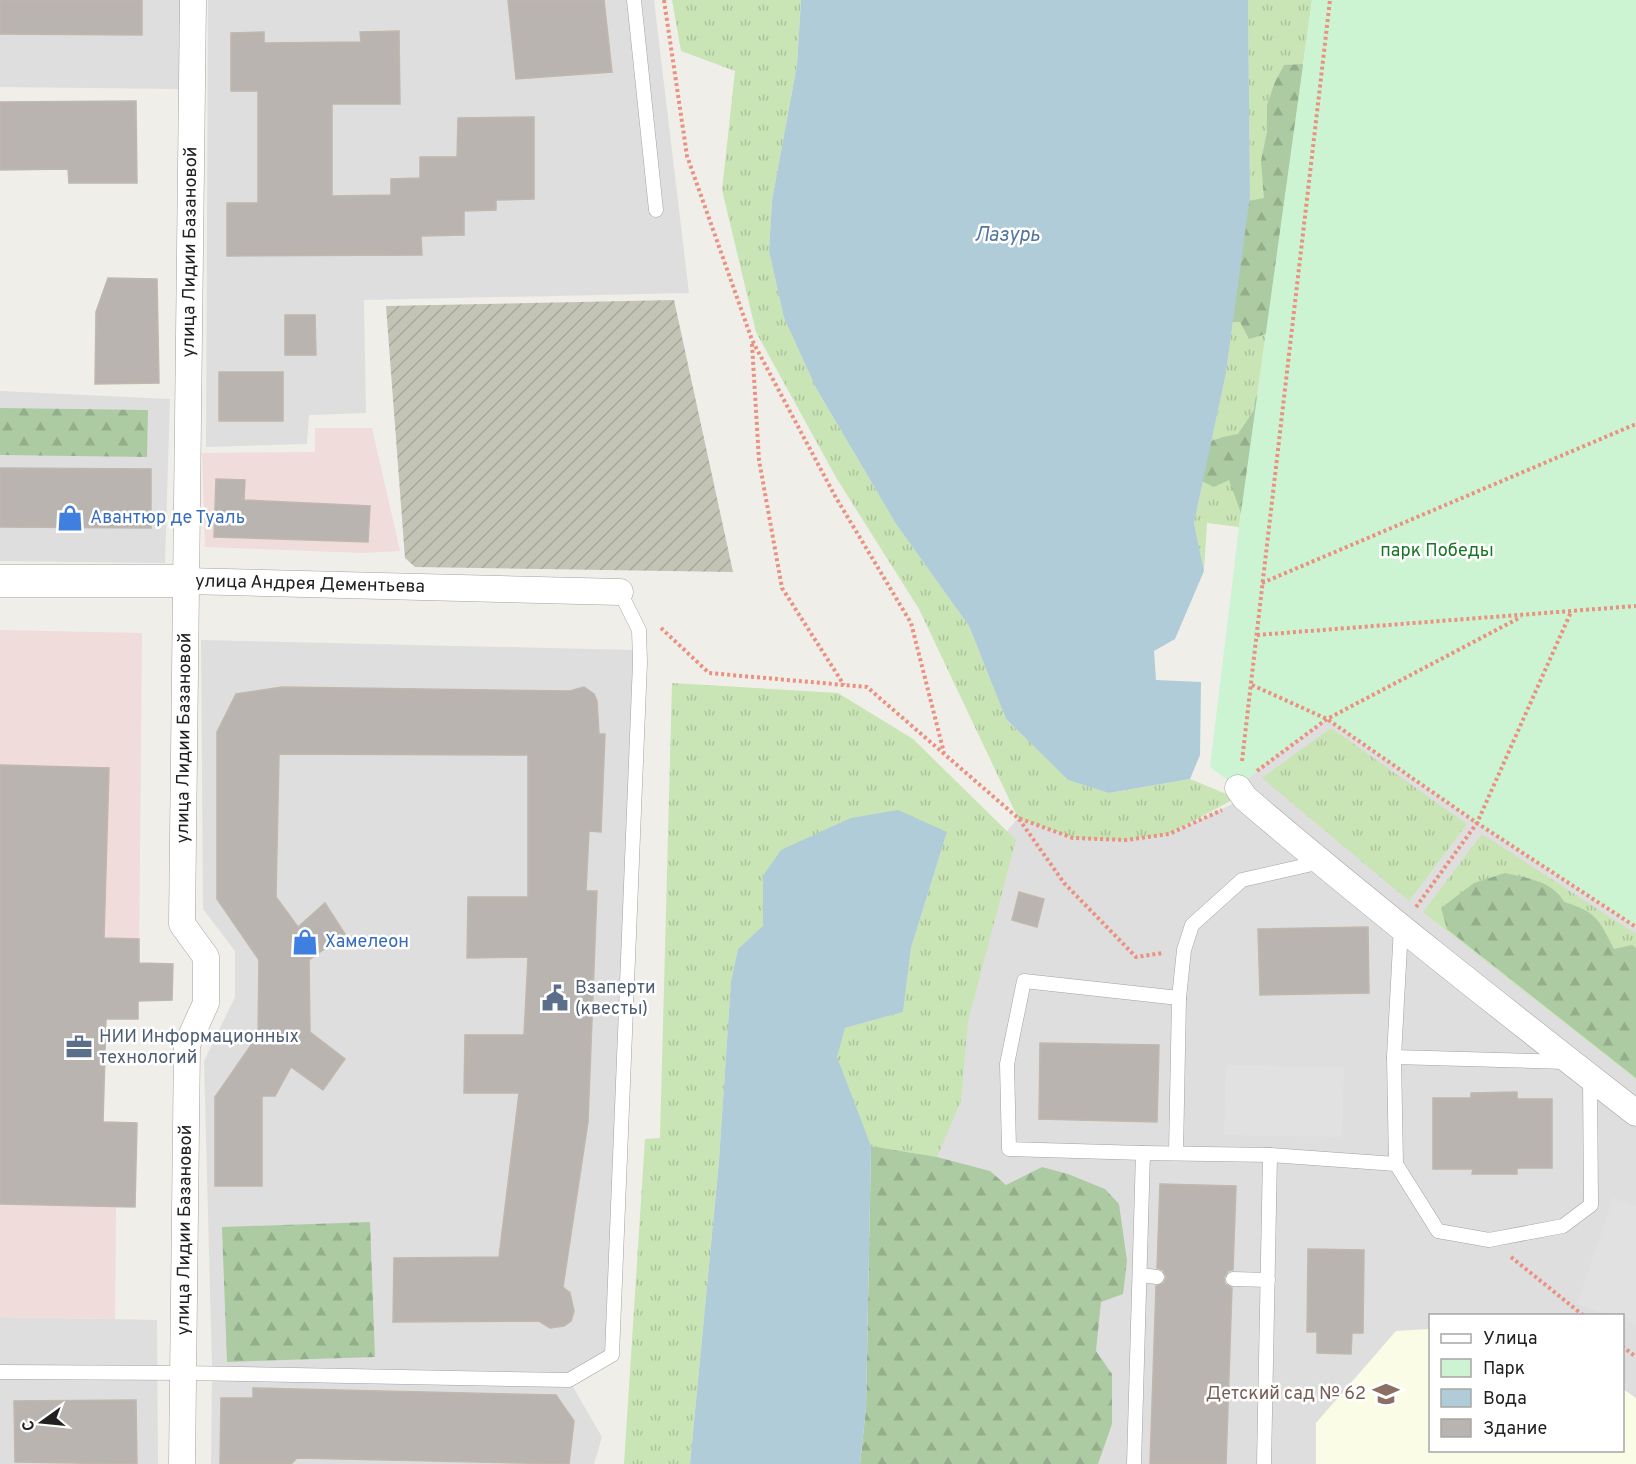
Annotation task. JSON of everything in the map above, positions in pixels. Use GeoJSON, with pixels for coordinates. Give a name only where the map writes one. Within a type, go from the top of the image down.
{"type":"FeatureCollection","features":[{"type":"Feature","properties":{"kind":"street","name":"улица Лидии Базановой"},"geometry":{"type":"LineString","coordinates":[[182,1464],[187,1045],[206,1003],[206,957],[182,924],[193,0]]}},
{"type":"Feature","properties":{"kind":"street","name":"улица Андрея Дементьева"},"geometry":{"type":"LineString","coordinates":[[0,581],[186,581],[620,592]]}},
{"type":"Feature","properties":{"kind":"street"},"geometry":{"type":"LineString","coordinates":[[1242,793],[1321,862],[1401,927],[1636,1113]]}},
{"type":"Feature","properties":{"kind":"lane"},"geometry":{"type":"LineString","coordinates":[[633,0],[656,210]]}},
{"type":"Feature","properties":{"kind":"lane"},"geometry":{"type":"LineString","coordinates":[[0,1372],[569,1380],[612,1354],[640,662],[639,630],[620,592]]}},
{"type":"Feature","properties":{"kind":"lane"},"geometry":{"type":"LineString","coordinates":[[1176,1153],[1179,998],[1184,950],[1192,925],[1242,880],[1321,862]]}},
{"type":"Feature","properties":{"kind":"lane"},"geometry":{"type":"LineString","coordinates":[[1401,927],[1394,1057],[1396,1164],[1438,1231],[1489,1240],[1563,1226],[1591,1205],[1590,1077]]}},
{"type":"Feature","properties":{"kind":"lane"},"geometry":{"type":"LineString","coordinates":[[1179,998],[1024,981],[1007,1064],[1009,1149],[1270,1155],[1396,1164]]}},
{"type":"Feature","properties":{"kind":"lane"},"geometry":{"type":"LineString","coordinates":[[1394,1057],[1569,1062]]}},
{"type":"Feature","properties":{"kind":"lane"},"geometry":{"type":"LineString","coordinates":[[1134,1464],[1143,1153]]}},
{"type":"Feature","properties":{"kind":"lane"},"geometry":{"type":"LineString","coordinates":[[1264,1464],[1270,1155]]}},
{"type":"Feature","properties":{"kind":"lane"},"geometry":{"type":"LineString","coordinates":[[1140,1275],[1157,1277]]}},
{"type":"Feature","properties":{"kind":"lane"},"geometry":{"type":"LineString","coordinates":[[1233,1279],[1268,1280]]}},
{"type":"Feature","properties":{"kind":"path"},"geometry":{"type":"LineString","coordinates":[[664,0],[687,156],[752,340],[836,496],[911,623],[944,753]]}},
{"type":"Feature","properties":{"kind":"path"},"geometry":{"type":"LineString","coordinates":[[1242,793],[1262,583],[1330,0]]}},
{"type":"Feature","properties":{"kind":"path"},"geometry":{"type":"LineString","coordinates":[[752,340],[759,460],[782,588],[844,685]]}},
{"type":"Feature","properties":{"kind":"path"},"geometry":{"type":"LineString","coordinates":[[1262,583],[1636,424]]}},
{"type":"Feature","properties":{"kind":"path"},"geometry":{"type":"LineString","coordinates":[[1257,636],[1636,606]]}},
{"type":"Feature","properties":{"kind":"path"},"geometry":{"type":"LineString","coordinates":[[1401,927],[1477,823],[1572,611]]}},
{"type":"Feature","properties":{"kind":"path"},"geometry":{"type":"LineString","coordinates":[[1018,818],[1073,838],[1126,840],[1169,834],[1242,793],[1267,762],[1327,718],[1524,616]]}},
{"type":"Feature","properties":{"kind":"path"},"geometry":{"type":"LineString","coordinates":[[656,623],[709,673],[867,687],[1018,818],[1064,883],[1136,957],[1184,950]]}},
{"type":"Feature","properties":{"kind":"path"},"geometry":{"type":"LineString","coordinates":[[1252,686],[1327,718],[1477,823],[1636,927]]}},
{"type":"Feature","properties":{"kind":"path"},"geometry":{"type":"LineString","coordinates":[[1489,1240],[1582,1314]]}},
{"type":"Feature","properties":{"kind":"path"},"geometry":{"type":"LineString","coordinates":[[1624,1347],[1636,1357]]}},
{"type":"Feature","properties":{"kind":"shaded area"},"geometry":{"type":"Polygon","coordinates":[[[0,0],[181,0],[179,89],[0,87],[0,0]]]}},
{"type":"Feature","properties":{"kind":"shaded area"},"geometry":{"type":"Polygon","coordinates":[[[208,0],[654,0],[689,293],[364,300],[366,413],[309,415],[307,444],[206,447],[208,0]]]}},
{"type":"Feature","properties":{"kind":"shaded area"},"geometry":{"type":"Polygon","coordinates":[[[674,300],[733,572],[415,567],[405,558],[386,306],[674,300]]]}},
{"type":"Feature","properties":{"kind":"shaded area"},"geometry":{"type":"Polygon","coordinates":[[[0,391],[170,399],[165,563],[0,561],[0,391]]]}},
{"type":"Feature","properties":{"kind":"shaded area"},"geometry":{"type":"Polygon","coordinates":[[[315,428],[372,428],[400,551],[363,553],[205,547],[202,453],[315,452],[315,428]]]}},
{"type":"Feature","properties":{"kind":"shaded area"},"geometry":{"type":"Polygon","coordinates":[[[0,630],[142,633],[139,963],[173,964],[172,1000],[138,1001],[138,1019],[106,1019],[103,1121],[137,1123],[135,1207],[116,1207],[115,1319],[0,1317],[0,630]]]}},
{"type":"Feature","properties":{"kind":"shaded area"},"geometry":{"type":"Polygon","coordinates":[[[201,640],[633,650],[612,1355],[569,1380],[602,1437],[594,1464],[211,1464],[212,1367],[204,1061],[235,997],[235,951],[203,909],[201,640]]]}},
{"type":"Feature","properties":{"kind":"shaded area"},"geometry":{"type":"Polygon","coordinates":[[[1327,719],[1477,823],[1636,927],[1636,1464],[897,1464],[940,908],[1018,818],[1073,838],[1169,834],[1245,798],[1238,788],[1267,762],[1327,719]]]}},
{"type":"Feature","properties":{"kind":"shaded area"},"geometry":{"type":"Polygon","coordinates":[[[1226,1065],[1344,1067],[1342,1137],[1224,1135],[1226,1065]]]}},
{"type":"Feature","properties":{"kind":"shaded area"},"geometry":{"type":"Polygon","coordinates":[[[1613,1198],[1636,1206],[1636,1325],[1624,1320],[1624,1314],[1606,1314],[1577,1304],[1613,1198]]]}},
{"type":"Feature","properties":{"kind":"shaded area"},"geometry":{"type":"Polygon","coordinates":[[[0,1317],[157,1320],[158,1464],[0,1464],[0,1317]]]}},
{"type":"Feature","properties":{"kind":"shaded area","name":"Детский сад № 62"},"geometry":{"type":"Polygon","coordinates":[[[1429,1329],[1429,1452],[1624,1452],[1624,1390],[1636,1398],[1636,1464],[1316,1464],[1316,1423],[1396,1331],[1429,1329]]]}},
{"type":"Feature","properties":{"kind":"green space"},"geometry":{"type":"Polygon","coordinates":[[[672,0],[801,0],[797,65],[772,200],[769,251],[784,318],[816,388],[896,524],[969,626],[1006,719],[1068,780],[1110,793],[1190,779],[1236,798],[1169,834],[1126,840],[1073,838],[1018,818],[919,609],[837,479],[756,332],[722,190],[735,71],[681,51],[672,0]]]}},
{"type":"Feature","properties":{"kind":"green space"},"geometry":{"type":"Polygon","coordinates":[[[1248,0],[1312,0],[1239,527],[1207,523],[1204,571],[1194,523],[1226,373],[1250,196],[1248,0]]]}},
{"type":"Feature","properties":{"kind":"green space","name":"парк Победы"},"geometry":{"type":"Polygon","coordinates":[[[1312,0],[1636,0],[1636,927],[1477,823],[1327,719],[1267,762],[1238,788],[1210,767],[1239,527],[1312,0]]]}},
{"type":"Feature","properties":{"kind":"green space"},"geometry":{"type":"Polygon","coordinates":[[[1307,64],[1273,332],[1249,339],[1240,322],[1221,322],[1238,203],[1264,198],[1261,161],[1267,132],[1267,105],[1284,65],[1307,64]]]}},
{"type":"Feature","properties":{"kind":"green space"},"geometry":{"type":"Polygon","coordinates":[[[1264,382],[1241,513],[1229,480],[1214,487],[1196,478],[1200,445],[1238,434],[1254,410],[1255,399],[1264,382]]]}},
{"type":"Feature","properties":{"kind":"green space"},"geometry":{"type":"Polygon","coordinates":[[[0,408],[148,410],[147,457],[0,455],[0,408]]]}},
{"type":"Feature","properties":{"kind":"green space"},"geometry":{"type":"Polygon","coordinates":[[[672,683],[838,693],[913,739],[1016,840],[968,1021],[961,1101],[937,1157],[871,1146],[836,1057],[845,1028],[903,1012],[911,948],[947,832],[763,876],[763,927],[738,949],[731,981],[719,1161],[690,1464],[624,1464],[645,1139],[660,1138],[672,683]]]}},
{"type":"Feature","properties":{"kind":"green space"},"geometry":{"type":"Polygon","coordinates":[[[1331,728],[1467,824],[1409,901],[1262,778],[1331,728]]]}},
{"type":"Feature","properties":{"kind":"green space"},"geometry":{"type":"Polygon","coordinates":[[[1482,834],[1636,934],[1636,1079],[1423,912],[1482,834]]]}},
{"type":"Feature","properties":{"kind":"green space"},"geometry":{"type":"Polygon","coordinates":[[[1505,873],[1546,885],[1553,889],[1564,902],[1584,909],[1596,918],[1614,949],[1632,945],[1636,948],[1636,1078],[1447,929],[1441,908],[1474,883],[1505,873]]]}},
{"type":"Feature","properties":{"kind":"green space"},"geometry":{"type":"Polygon","coordinates":[[[871,1146],[937,1157],[990,1171],[1006,1185],[1042,1167],[1068,1174],[1105,1189],[1119,1204],[1127,1261],[1123,1294],[1101,1302],[1096,1351],[1112,1374],[1112,1424],[1098,1464],[860,1464],[866,1408],[871,1146]]]}},
{"type":"Feature","properties":{"kind":"green space"},"geometry":{"type":"Polygon","coordinates":[[[370,1222],[375,1357],[227,1362],[222,1227],[370,1222]]]}},
{"type":"Feature","properties":{"kind":"water","name":"Лазурь"},"geometry":{"type":"Polygon","coordinates":[[[801,0],[1248,0],[1250,196],[1226,373],[1194,523],[1204,571],[1175,639],[1154,651],[1156,680],[1201,682],[1200,755],[1190,779],[1109,793],[1068,780],[1006,719],[969,626],[896,524],[816,388],[784,318],[769,251],[772,200],[797,65],[801,0]]]}},
{"type":"Feature","properties":{"kind":"water"},"geometry":{"type":"Polygon","coordinates":[[[898,810],[947,832],[911,948],[903,1012],[845,1028],[837,1057],[871,1146],[866,1408],[860,1464],[690,1464],[719,1161],[731,981],[738,949],[763,926],[763,876],[781,850],[851,818],[898,810]]]}},
{"type":"Feature","properties":{"kind":"building"},"geometry":{"type":"Polygon","coordinates":[[[0,0],[142,0],[142,35],[0,34],[0,0]]]}},
{"type":"Feature","properties":{"kind":"building"},"geometry":{"type":"Polygon","coordinates":[[[508,0],[604,0],[612,72],[516,79],[508,0]]]}},
{"type":"Feature","properties":{"kind":"building"},"geometry":{"type":"Polygon","coordinates":[[[399,31],[400,104],[332,104],[332,196],[391,195],[391,179],[420,178],[420,157],[457,157],[458,118],[534,117],[534,199],[496,200],[496,210],[464,211],[464,235],[421,236],[422,255],[227,256],[227,203],[258,203],[258,91],[231,91],[231,33],[264,32],[264,43],[361,42],[360,32],[399,31]]]}},
{"type":"Feature","properties":{"kind":"building"},"geometry":{"type":"Polygon","coordinates":[[[136,101],[137,183],[69,183],[68,169],[0,170],[0,102],[136,101]]]}},
{"type":"Feature","properties":{"kind":"building"},"geometry":{"type":"Polygon","coordinates":[[[108,278],[157,279],[159,383],[95,384],[96,312],[108,278]]]}},
{"type":"Feature","properties":{"kind":"building"},"geometry":{"type":"Polygon","coordinates":[[[285,315],[315,315],[316,355],[285,355],[285,315]]]}},
{"type":"Feature","properties":{"kind":"building"},"geometry":{"type":"Polygon","coordinates":[[[219,372],[283,372],[283,421],[219,421],[219,372]]]}},
{"type":"Feature","properties":{"kind":"building"},"geometry":{"type":"Polygon","coordinates":[[[0,468],[151,469],[151,528],[0,527],[0,468]]]}},
{"type":"Feature","properties":{"kind":"building"},"geometry":{"type":"Polygon","coordinates":[[[216,479],[245,480],[244,500],[370,506],[368,542],[214,537],[216,479]]]}},
{"type":"Feature","properties":{"kind":"building"},"geometry":{"type":"Polygon","coordinates":[[[282,687],[570,691],[584,687],[594,694],[597,701],[599,734],[605,734],[601,832],[589,831],[586,891],[597,891],[588,1122],[563,1287],[570,1293],[574,1311],[571,1321],[564,1326],[550,1328],[539,1321],[393,1322],[394,1258],[499,1257],[519,1093],[464,1093],[465,1035],[524,1035],[528,957],[467,958],[468,897],[528,897],[528,755],[279,754],[276,897],[298,927],[325,903],[345,934],[309,960],[310,1032],[345,1059],[323,1090],[291,1067],[275,1096],[262,1096],[262,1186],[215,1186],[215,1097],[258,1035],[259,960],[217,899],[217,732],[236,694],[282,687]]]}},
{"type":"Feature","properties":{"kind":"building"},"geometry":{"type":"Polygon","coordinates":[[[0,765],[109,768],[104,938],[139,939],[139,963],[173,964],[172,1000],[138,1001],[138,1019],[106,1019],[103,1122],[137,1123],[135,1207],[0,1204],[0,765]]]}},
{"type":"Feature","properties":{"kind":"building"},"geometry":{"type":"Polygon","coordinates":[[[1019,892],[1044,899],[1037,927],[1012,920],[1019,892]]]}},
{"type":"Feature","properties":{"kind":"building"},"geometry":{"type":"Polygon","coordinates":[[[1368,927],[1369,993],[1260,995],[1258,929],[1368,927]]]}},
{"type":"Feature","properties":{"kind":"building"},"geometry":{"type":"Polygon","coordinates":[[[1040,1043],[1159,1045],[1157,1122],[1039,1119],[1040,1043]]]}},
{"type":"Feature","properties":{"kind":"building"},"geometry":{"type":"Polygon","coordinates":[[[1517,1092],[1517,1099],[1552,1099],[1552,1168],[1517,1168],[1517,1174],[1472,1174],[1473,1169],[1433,1169],[1433,1098],[1471,1098],[1471,1093],[1517,1092]]]}},
{"type":"Feature","properties":{"kind":"building"},"geometry":{"type":"Polygon","coordinates":[[[1160,1184],[1236,1186],[1233,1270],[1228,1271],[1224,1278],[1225,1284],[1232,1288],[1226,1464],[1150,1464],[1156,1286],[1164,1283],[1166,1277],[1163,1270],[1157,1268],[1160,1184]]]}},
{"type":"Feature","properties":{"kind":"building"},"geometry":{"type":"Polygon","coordinates":[[[1308,1249],[1364,1250],[1363,1333],[1352,1333],[1351,1354],[1317,1353],[1317,1332],[1307,1332],[1308,1249]]]}},
{"type":"Feature","properties":{"kind":"building"},"geometry":{"type":"Polygon","coordinates":[[[253,1388],[556,1395],[574,1421],[569,1464],[297,1458],[291,1464],[220,1464],[221,1398],[253,1398],[253,1388]]]}},
{"type":"Feature","properties":{"kind":"building"},"geometry":{"type":"Polygon","coordinates":[[[136,1400],[137,1464],[15,1462],[14,1401],[136,1400]]]}},
{"type":"Feature","properties":{"kind":"place","name":"Авантюр де Туаль"},"geometry":{"type":"Point","coordinates":[70,518]}},
{"type":"Feature","properties":{"kind":"place","name":"Хамелеон"},"geometry":{"type":"Point","coordinates":[305,942]}},
{"type":"Feature","properties":{"kind":"place","name":"Взаперти (квесты)"},"geometry":{"type":"Point","coordinates":[555,998]}},
{"type":"Feature","properties":{"kind":"place","name":"НИИ Информационных технологий"},"geometry":{"type":"Point","coordinates":[79,1047]}},
{"type":"Feature","properties":{"kind":"place","name":"Детский сад № 62"},"geometry":{"type":"Point","coordinates":[1386,1394]}}]}
